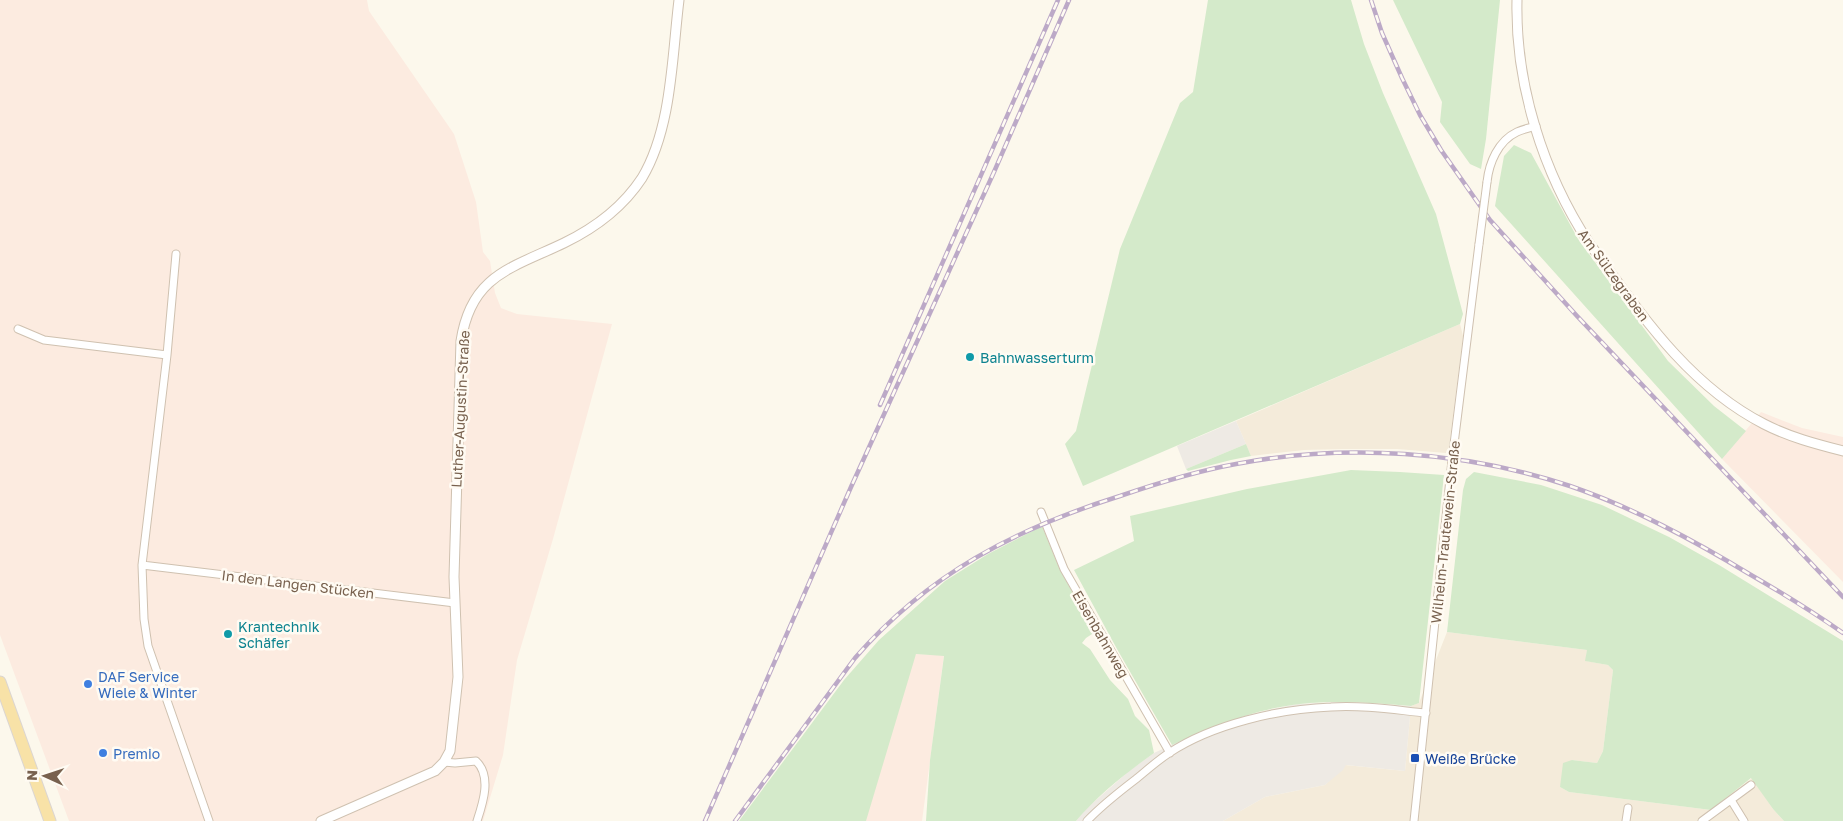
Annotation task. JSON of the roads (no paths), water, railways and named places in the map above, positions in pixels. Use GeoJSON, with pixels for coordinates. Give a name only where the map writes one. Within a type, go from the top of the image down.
{"type":"FeatureCollection","features":[{"type":"Feature","properties":{"kind":"main road"},"geometry":{"type":"LineString","coordinates":[[0,682],[50,821]]}},
{"type":"Feature","properties":{"kind":"street","name":"Luther-Augustin-Straße"},"geometry":{"type":"LineString","coordinates":[[444,762],[451,744],[457,693],[458,662],[454,548],[461,341],[466,316],[473,302],[490,280],[501,272],[566,242],[595,225],[617,208],[642,177],[654,154],[664,116],[679,0]]}},
{"type":"Feature","properties":{"kind":"street","name":"Am Sülzegraben"},"geometry":{"type":"LineString","coordinates":[[1517,0],[1517,32],[1520,62],[1536,126],[1552,169],[1579,227],[1631,299],[1679,360],[1711,390],[1745,414],[1788,434],[1843,451]]}},
{"type":"Feature","properties":{"kind":"street","name":"Wilhelm-Trautewein-Straße"},"geometry":{"type":"LineString","coordinates":[[1414,821],[1452,460],[1486,182],[1492,159],[1502,144],[1514,133],[1536,126]]}},
{"type":"Feature","properties":{"kind":"street"},"geometry":{"type":"LineString","coordinates":[[176,254],[167,354],[142,564],[144,618],[148,646],[209,821]]}},
{"type":"Feature","properties":{"kind":"street"},"geometry":{"type":"LineString","coordinates":[[18,329],[44,340],[167,354]]}},
{"type":"Feature","properties":{"kind":"street","name":"Eisenbahnweg"},"geometry":{"type":"LineString","coordinates":[[1041,512],[1064,569],[1170,753]]}},
{"type":"Feature","properties":{"kind":"street","name":"In den Langen Stücken"},"geometry":{"type":"LineString","coordinates":[[142,564],[455,603]]}},
{"type":"Feature","properties":{"kind":"street"},"geometry":{"type":"LineString","coordinates":[[1087,821],[1114,795],[1170,753],[1211,732],[1241,722],[1305,709],[1354,707],[1426,713]]}},
{"type":"Feature","properties":{"kind":"street"},"geometry":{"type":"LineString","coordinates":[[321,821],[428,775],[444,762],[455,764],[476,761],[481,766],[484,776],[483,798],[477,821]]}},
{"type":"Feature","properties":{"kind":"street"},"geometry":{"type":"LineString","coordinates":[[1702,821],[1751,785]]}},
{"type":"Feature","properties":{"kind":"street"},"geometry":{"type":"LineString","coordinates":[[1731,800],[1744,821]]}},
{"type":"Feature","properties":{"kind":"street"},"geometry":{"type":"LineString","coordinates":[[1626,821],[1628,808]]}},
{"type":"Feature","properties":{"kind":"railway"},"geometry":{"type":"LineString","coordinates":[[880,405],[1058,0]]}},
{"type":"Feature","properties":{"kind":"railway"},"geometry":{"type":"LineString","coordinates":[[705,821],[851,487],[994,172],[1069,0]]}},
{"type":"Feature","properties":{"kind":"railway"},"geometry":{"type":"LineString","coordinates":[[1371,0],[1382,33],[1420,115],[1441,150],[1490,220],[1577,316],[1843,597]]}},
{"type":"Feature","properties":{"kind":"railway"},"geometry":{"type":"LineString","coordinates":[[735,821],[855,658],[883,628],[912,602],[943,579],[1009,540],[1081,509],[1163,482],[1207,470],[1277,457],[1362,453],[1447,458],[1530,474],[1570,486],[1617,504],[1707,549],[1809,610],[1843,633]]}},
{"type":"Feature","properties":{"kind":"place","name":"Bahnwasserturm"},"geometry":{"type":"Point","coordinates":[970,357]}},
{"type":"Feature","properties":{"kind":"place","name":"Krantechnik Schäfer"},"geometry":{"type":"Point","coordinates":[228,634]}},
{"type":"Feature","properties":{"kind":"place","name":"DAF Service Wiele & Winter"},"geometry":{"type":"Point","coordinates":[88,684]}},
{"type":"Feature","properties":{"kind":"place","name":"Premio"},"geometry":{"type":"Point","coordinates":[103,753]}},
{"type":"Feature","properties":{"kind":"place","name":"Weiße Brücke"},"geometry":{"type":"Point","coordinates":[1415,758]}}]}
